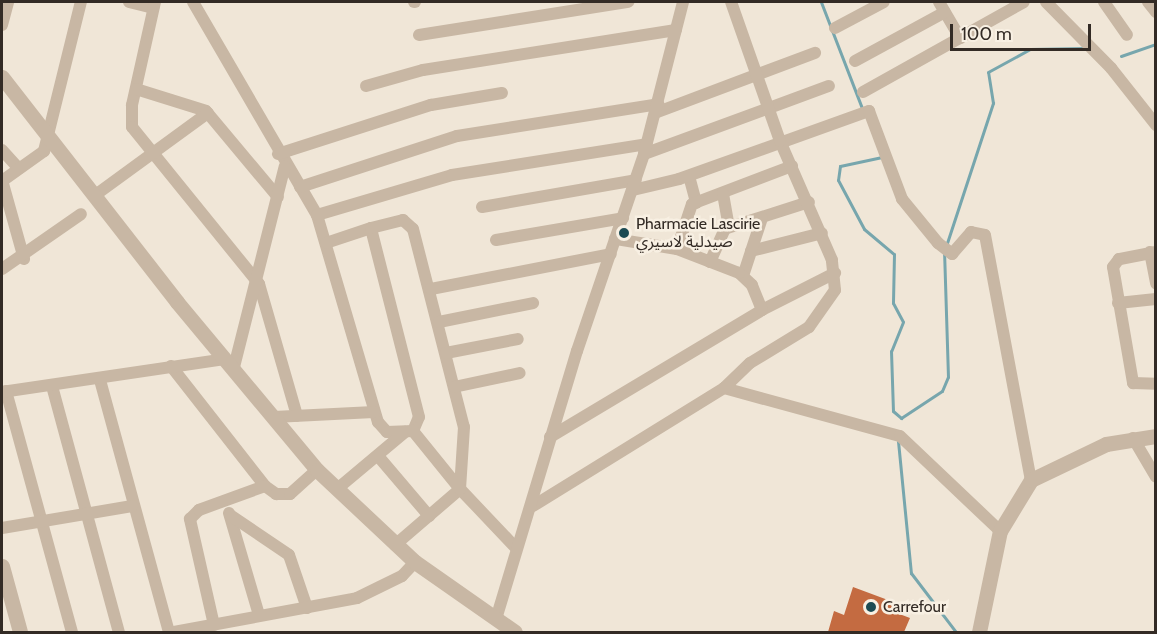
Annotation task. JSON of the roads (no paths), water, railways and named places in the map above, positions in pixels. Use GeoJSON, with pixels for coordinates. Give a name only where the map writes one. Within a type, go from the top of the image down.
{"type":"FeatureCollection","features":[{"type":"Feature","properties":{"kind":"street"},"geometry":{"type":"LineString","coordinates":[[2,25],[8,2]]}},
{"type":"Feature","properties":{"kind":"street"},"geometry":{"type":"LineString","coordinates":[[24,259],[2,180],[44,151],[81,2]]}},
{"type":"Feature","properties":{"kind":"street"},"geometry":{"type":"LineString","coordinates":[[129,2],[154,5],[135,88],[132,127],[151,155],[259,284],[297,416]]}},
{"type":"Feature","properties":{"kind":"street"},"geometry":{"type":"LineString","coordinates":[[193,2],[278,154],[316,215],[374,412],[387,432],[409,432],[514,546]]}},
{"type":"Feature","properties":{"kind":"street"},"geometry":{"type":"LineString","coordinates":[[419,35],[628,2]]}},
{"type":"Feature","properties":{"kind":"street"},"geometry":{"type":"LineString","coordinates":[[495,619],[507,590],[514,546],[532,507],[550,437],[635,185],[683,2]]}},
{"type":"Feature","properties":{"kind":"street"},"geometry":{"type":"LineString","coordinates":[[532,507],[724,388],[816,319],[835,290],[835,273],[822,233],[767,109],[731,2]]}},
{"type":"Feature","properties":{"kind":"street"},"geometry":{"type":"LineString","coordinates":[[836,28],[884,2]]}},
{"type":"Feature","properties":{"kind":"street"},"geometry":{"type":"LineString","coordinates":[[863,92],[1024,2]]}},
{"type":"Feature","properties":{"kind":"street"},"geometry":{"type":"LineString","coordinates":[[1046,2],[1102,57],[1155,124]]}},
{"type":"Feature","properties":{"kind":"street"},"geometry":{"type":"LineString","coordinates":[[1104,2],[1127,35]]}},
{"type":"Feature","properties":{"kind":"street"},"geometry":{"type":"LineString","coordinates":[[1148,2],[1155,12]]}},
{"type":"Feature","properties":{"kind":"street"},"geometry":{"type":"LineString","coordinates":[[855,61],[942,7],[960,38]]}},
{"type":"Feature","properties":{"kind":"street"},"geometry":{"type":"LineString","coordinates":[[366,86],[423,70],[676,30]]}},
{"type":"Feature","properties":{"kind":"street"},"geometry":{"type":"LineString","coordinates":[[300,187],[457,136],[656,108],[756,76],[815,53]]}},
{"type":"Feature","properties":{"kind":"street"},"geometry":{"type":"LineString","coordinates":[[2,77],[94,196],[317,470],[415,562],[515,633]]}},
{"type":"Feature","properties":{"kind":"street"},"geometry":{"type":"LineString","coordinates":[[316,215],[452,175],[645,149],[829,86]]}},
{"type":"Feature","properties":{"kind":"street"},"geometry":{"type":"LineString","coordinates":[[135,88],[208,113],[278,197]]}},
{"type":"Feature","properties":{"kind":"street"},"geometry":{"type":"LineString","coordinates":[[278,154],[430,105],[502,93]]}},
{"type":"Feature","properties":{"kind":"street"},"geometry":{"type":"LineString","coordinates":[[482,207],[689,176],[862,111],[886,146],[902,199],[948,254],[971,232],[985,235],[1031,480]]}},
{"type":"Feature","properties":{"kind":"street"},"geometry":{"type":"LineString","coordinates":[[94,196],[208,113]]}},
{"type":"Feature","properties":{"kind":"street"},"geometry":{"type":"LineString","coordinates":[[2,150],[19,169]]}},
{"type":"Feature","properties":{"kind":"street"},"geometry":{"type":"LineString","coordinates":[[230,363],[259,284],[285,166]]}},
{"type":"Feature","properties":{"kind":"street"},"geometry":{"type":"LineString","coordinates":[[676,249],[688,207],[792,166]]}},
{"type":"Feature","properties":{"kind":"street"},"geometry":{"type":"LineString","coordinates":[[689,176],[696,203]]}},
{"type":"Feature","properties":{"kind":"street"},"geometry":{"type":"LineString","coordinates":[[710,262],[728,215],[723,193]]}},
{"type":"Feature","properties":{"kind":"street"},"geometry":{"type":"LineString","coordinates":[[724,229],[809,202]]}},
{"type":"Feature","properties":{"kind":"street"},"geometry":{"type":"LineString","coordinates":[[2,269],[24,259],[81,214]]}},
{"type":"Feature","properties":{"kind":"street"},"geometry":{"type":"LineString","coordinates":[[496,240],[623,218]]}},
{"type":"Feature","properties":{"kind":"street"},"geometry":{"type":"LineString","coordinates":[[743,276],[762,218]]}},
{"type":"Feature","properties":{"kind":"street"},"geometry":{"type":"LineString","coordinates":[[326,243],[404,220],[410,223],[431,289],[464,427],[460,489],[395,545]]}},
{"type":"Feature","properties":{"kind":"street"},"geometry":{"type":"LineString","coordinates":[[337,489],[409,432],[419,417],[371,228]]}},
{"type":"Feature","properties":{"kind":"street"},"geometry":{"type":"LineString","coordinates":[[751,251],[822,233]]}},
{"type":"Feature","properties":{"kind":"street"},"geometry":{"type":"LineString","coordinates":[[615,239],[676,249],[743,276],[762,310]]}},
{"type":"Feature","properties":{"kind":"street"},"geometry":{"type":"LineString","coordinates":[[1155,283],[1153,252],[1115,262],[1118,303],[1132,383],[1155,384]]}},
{"type":"Feature","properties":{"kind":"street"},"geometry":{"type":"LineString","coordinates":[[431,289],[611,254]]}},
{"type":"Feature","properties":{"kind":"street"},"geometry":{"type":"LineString","coordinates":[[550,437],[762,310],[835,273]]}},
{"type":"Feature","properties":{"kind":"street"},"geometry":{"type":"LineString","coordinates":[[1118,303],[1155,299]]}},
{"type":"Feature","properties":{"kind":"street"},"geometry":{"type":"LineString","coordinates":[[439,322],[532,303]]}},
{"type":"Feature","properties":{"kind":"street"},"geometry":{"type":"LineString","coordinates":[[446,352],[518,339]]}},
{"type":"Feature","properties":{"kind":"street"},"geometry":{"type":"LineString","coordinates":[[72,633],[4,391],[100,380],[171,366],[230,363]]}},
{"type":"Feature","properties":{"kind":"street"},"geometry":{"type":"LineString","coordinates":[[171,366],[265,486],[283,496],[290,494],[317,470]]}},
{"type":"Feature","properties":{"kind":"street"},"geometry":{"type":"LineString","coordinates":[[454,387],[520,373]]}},
{"type":"Feature","properties":{"kind":"street"},"geometry":{"type":"LineString","coordinates":[[100,380],[132,506],[169,633]]}},
{"type":"Feature","properties":{"kind":"street"},"geometry":{"type":"LineString","coordinates":[[52,386],[119,633]]}},
{"type":"Feature","properties":{"kind":"street"},"geometry":{"type":"LineString","coordinates":[[724,388],[882,433],[900,435],[1000,531]]}},
{"type":"Feature","properties":{"kind":"street"},"geometry":{"type":"LineString","coordinates":[[274,417],[374,412]]}},
{"type":"Feature","properties":{"kind":"street"},"geometry":{"type":"LineString","coordinates":[[979,633],[1000,531],[1031,480],[1106,444],[1155,436]]}},
{"type":"Feature","properties":{"kind":"street"},"geometry":{"type":"LineString","coordinates":[[1133,438],[1155,477]]}},
{"type":"Feature","properties":{"kind":"street"},"geometry":{"type":"LineString","coordinates":[[378,456],[429,516]]}},
{"type":"Feature","properties":{"kind":"street"},"geometry":{"type":"LineString","coordinates":[[214,625],[188,525],[193,513],[225,503],[265,486]]}},
{"type":"Feature","properties":{"kind":"street"},"geometry":{"type":"LineString","coordinates":[[225,503],[259,615]]}},
{"type":"Feature","properties":{"kind":"street"},"geometry":{"type":"LineString","coordinates":[[2,528],[41,519],[132,506]]}},
{"type":"Feature","properties":{"kind":"street"},"geometry":{"type":"LineString","coordinates":[[230,515],[288,555],[307,608]]}},
{"type":"Feature","properties":{"kind":"street"},"geometry":{"type":"LineString","coordinates":[[174,633],[259,615],[307,608],[378,589],[415,562]]}},
{"type":"Feature","properties":{"kind":"street"},"geometry":{"type":"LineString","coordinates":[[2,566],[20,633]]}},
{"type":"Feature","properties":{"kind":"waterway"},"geometry":{"type":"LineString","coordinates":[[821,2],[863,111]]}},
{"type":"Feature","properties":{"kind":"waterway"},"geometry":{"type":"LineString","coordinates":[[1121,56],[1156,44]]}},
{"type":"Feature","properties":{"kind":"waterway"},"geometry":{"type":"LineString","coordinates":[[946,246],[993,103],[988,72],[1030,49],[1084,48]]}},
{"type":"Feature","properties":{"kind":"waterway"},"geometry":{"type":"LineString","coordinates":[[882,157],[840,166],[838,180],[864,229],[894,254],[893,303],[903,322],[891,351],[893,411],[901,418],[942,391],[948,377],[944,252]]}},
{"type":"Feature","properties":{"kind":"waterway"},"geometry":{"type":"LineString","coordinates":[[898,441],[911,573],[956,632]]}},
{"type":"Feature","properties":{"kind":"place","name":"Pharmacie Lascirie صيدلية لاسيري"},"geometry":{"type":"Point","coordinates":[624,233]}},
{"type":"Feature","properties":{"kind":"place","name":"Carrefour"},"geometry":{"type":"Point","coordinates":[871,607]}}]}
